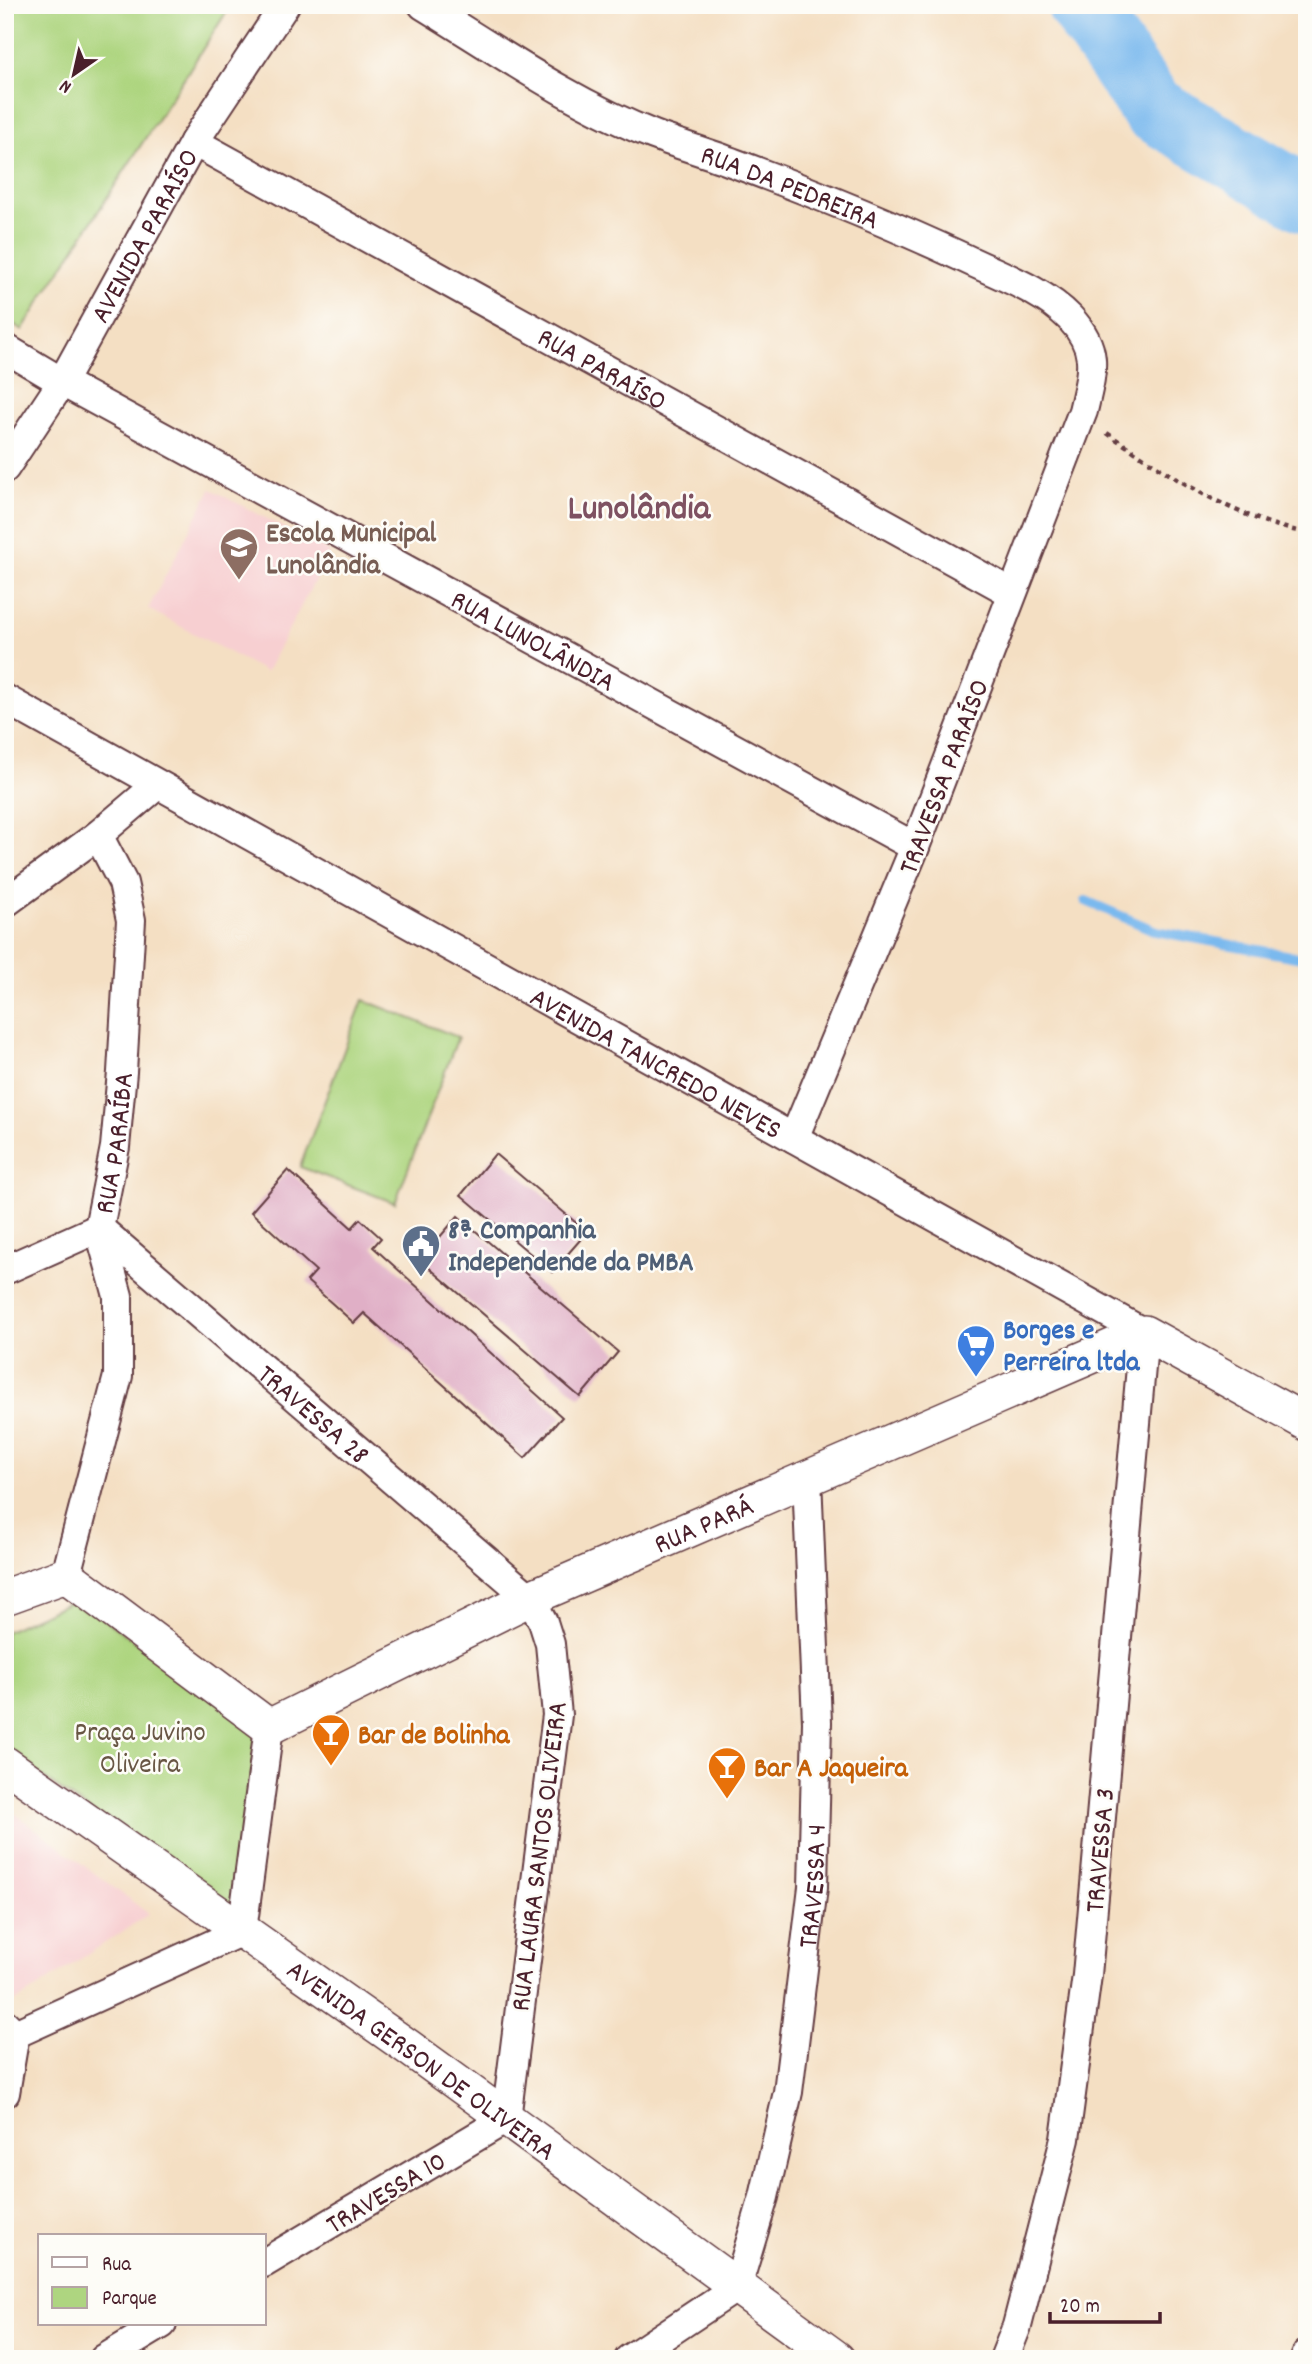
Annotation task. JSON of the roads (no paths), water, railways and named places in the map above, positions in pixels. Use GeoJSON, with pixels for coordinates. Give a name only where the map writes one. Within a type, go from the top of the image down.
{"type":"FeatureCollection","features":[{"type":"Feature","properties":{"kind":"street","name":"AVENIDA PARAÍSO"},"geometry":{"type":"LineString","coordinates":[[5,468],[62,382],[194,142],[285,5]]}},
{"type":"Feature","properties":{"kind":"street","name":"RUA DA PEDREIRA"},"geometry":{"type":"LineString","coordinates":[[423,5],[549,83],[629,123],[842,205],[1009,279],[1048,300],[1069,317],[1084,335],[1091,352],[1092,370],[1083,411]]}},
{"type":"Feature","properties":{"kind":"street","name":"RUA PARAÍSO"},"geometry":{"type":"LineString","coordinates":[[194,142],[1012,593]]}},
{"type":"Feature","properties":{"kind":"street","name":"RUA LUNOLÂNDIA"},"geometry":{"type":"LineString","coordinates":[[5,348],[62,382],[915,847]]}},
{"type":"Feature","properties":{"kind":"street","name":"TRAVESSA PARAÍSO"},"geometry":{"type":"LineString","coordinates":[[794,1138],[915,847],[1083,411]]}},
{"type":"Feature","properties":{"kind":"street","name":"AVENIDA TANCREDO NEVES"},"geometry":{"type":"LineString","coordinates":[[5,699],[1307,1423]]}},
{"type":"Feature","properties":{"kind":"street"},"geometry":{"type":"LineString","coordinates":[[5,904],[98,835],[157,785]]}},
{"type":"Feature","properties":{"kind":"street","name":"RUA PARAÍBA"},"geometry":{"type":"LineString","coordinates":[[66,1576],[118,1376],[118,1296],[99,1228],[115,1147],[131,920],[123,883],[98,835]]}},
{"type":"Feature","properties":{"kind":"street"},"geometry":{"type":"LineString","coordinates":[[5,1270],[99,1228]]}},
{"type":"Feature","properties":{"kind":"street","name":"TRAVESSA 28"},"geometry":{"type":"LineString","coordinates":[[99,1228],[530,1598]]}},
{"type":"Feature","properties":{"kind":"street","name":"RUA PARÁ"},"geometry":{"type":"LineString","coordinates":[[270,1727],[530,1598],[807,1476],[1144,1333]]}},
{"type":"Feature","properties":{"kind":"street","name":"TRAVESSA 3"},"geometry":{"type":"LineString","coordinates":[[1004,2359],[1017,2326],[1065,2139],[1088,1963],[1144,1333]]}},
{"type":"Feature","properties":{"kind":"street","name":"TRAVESSA 4"},"geometry":{"type":"LineString","coordinates":[[737,2287],[764,2197],[788,2092],[813,1887],[817,1722],[807,1476]]}},
{"type":"Feature","properties":{"kind":"street"},"geometry":{"type":"LineString","coordinates":[[5,1597],[66,1576],[270,1727],[242,1930],[10,2029],[5,2093]]}},
{"type":"Feature","properties":{"kind":"street","name":"RUA LAURA SANTOS OLIVEIRA"},"geometry":{"type":"LineString","coordinates":[[506,2119],[557,1715],[550,1644],[543,1622],[530,1598]]}},
{"type":"Feature","properties":{"kind":"street","name":"AVENIDA GERSON DE OLIVEIRA"},"geometry":{"type":"LineString","coordinates":[[5,1764],[242,1930],[837,2359]]}},
{"type":"Feature","properties":{"kind":"street","name":"TRAVESSA 10"},"geometry":{"type":"LineString","coordinates":[[266,2262],[506,2119]]}},
{"type":"Feature","properties":{"kind":"street"},"geometry":{"type":"LineString","coordinates":[[629,2359],[737,2287]]}},
{"type":"Feature","properties":{"kind":"street"},"geometry":{"type":"LineString","coordinates":[[104,2359],[160,2326]]}},
{"type":"Feature","properties":{"kind":"street"},"geometry":{"type":"LineString","coordinates":[[1305,2359],[1307,2354]]}},
{"type":"Feature","properties":{"kind":"waterway"},"geometry":{"type":"LineString","coordinates":[[1080,5],[1153,109],[1307,200]]}},
{"type":"Feature","properties":{"kind":"waterway"},"geometry":{"type":"LineString","coordinates":[[1086,901],[1156,931],[1307,959]]}},
{"type":"Feature","properties":{"kind":"place","name":"Escola Municipal Lunolândia"},"geometry":{"type":"Point","coordinates":[239,581]}},
{"type":"Feature","properties":{"kind":"place","name":"8ª Companhia Independende da PMBA"},"geometry":{"type":"Point","coordinates":[421,1278]}},
{"type":"Feature","properties":{"kind":"place","name":"Borges e Perreira ltda"},"geometry":{"type":"Point","coordinates":[976,1378]}},
{"type":"Feature","properties":{"kind":"place","name":"Bar de Bolinha"},"geometry":{"type":"Point","coordinates":[331,1767]}},
{"type":"Feature","properties":{"kind":"place","name":"Bar A Jaqueira"},"geometry":{"type":"Point","coordinates":[727,1800]}},
{"type":"Feature","properties":{"kind":"district","name":"Lunolândia"},"geometry":{"type":"Point","coordinates":[639,506]}},
{"type":"Feature","properties":{"kind":"park label","name":"Praça Juvino Oliveira"},"geometry":{"type":"Point","coordinates":[140,1746]}}]}
